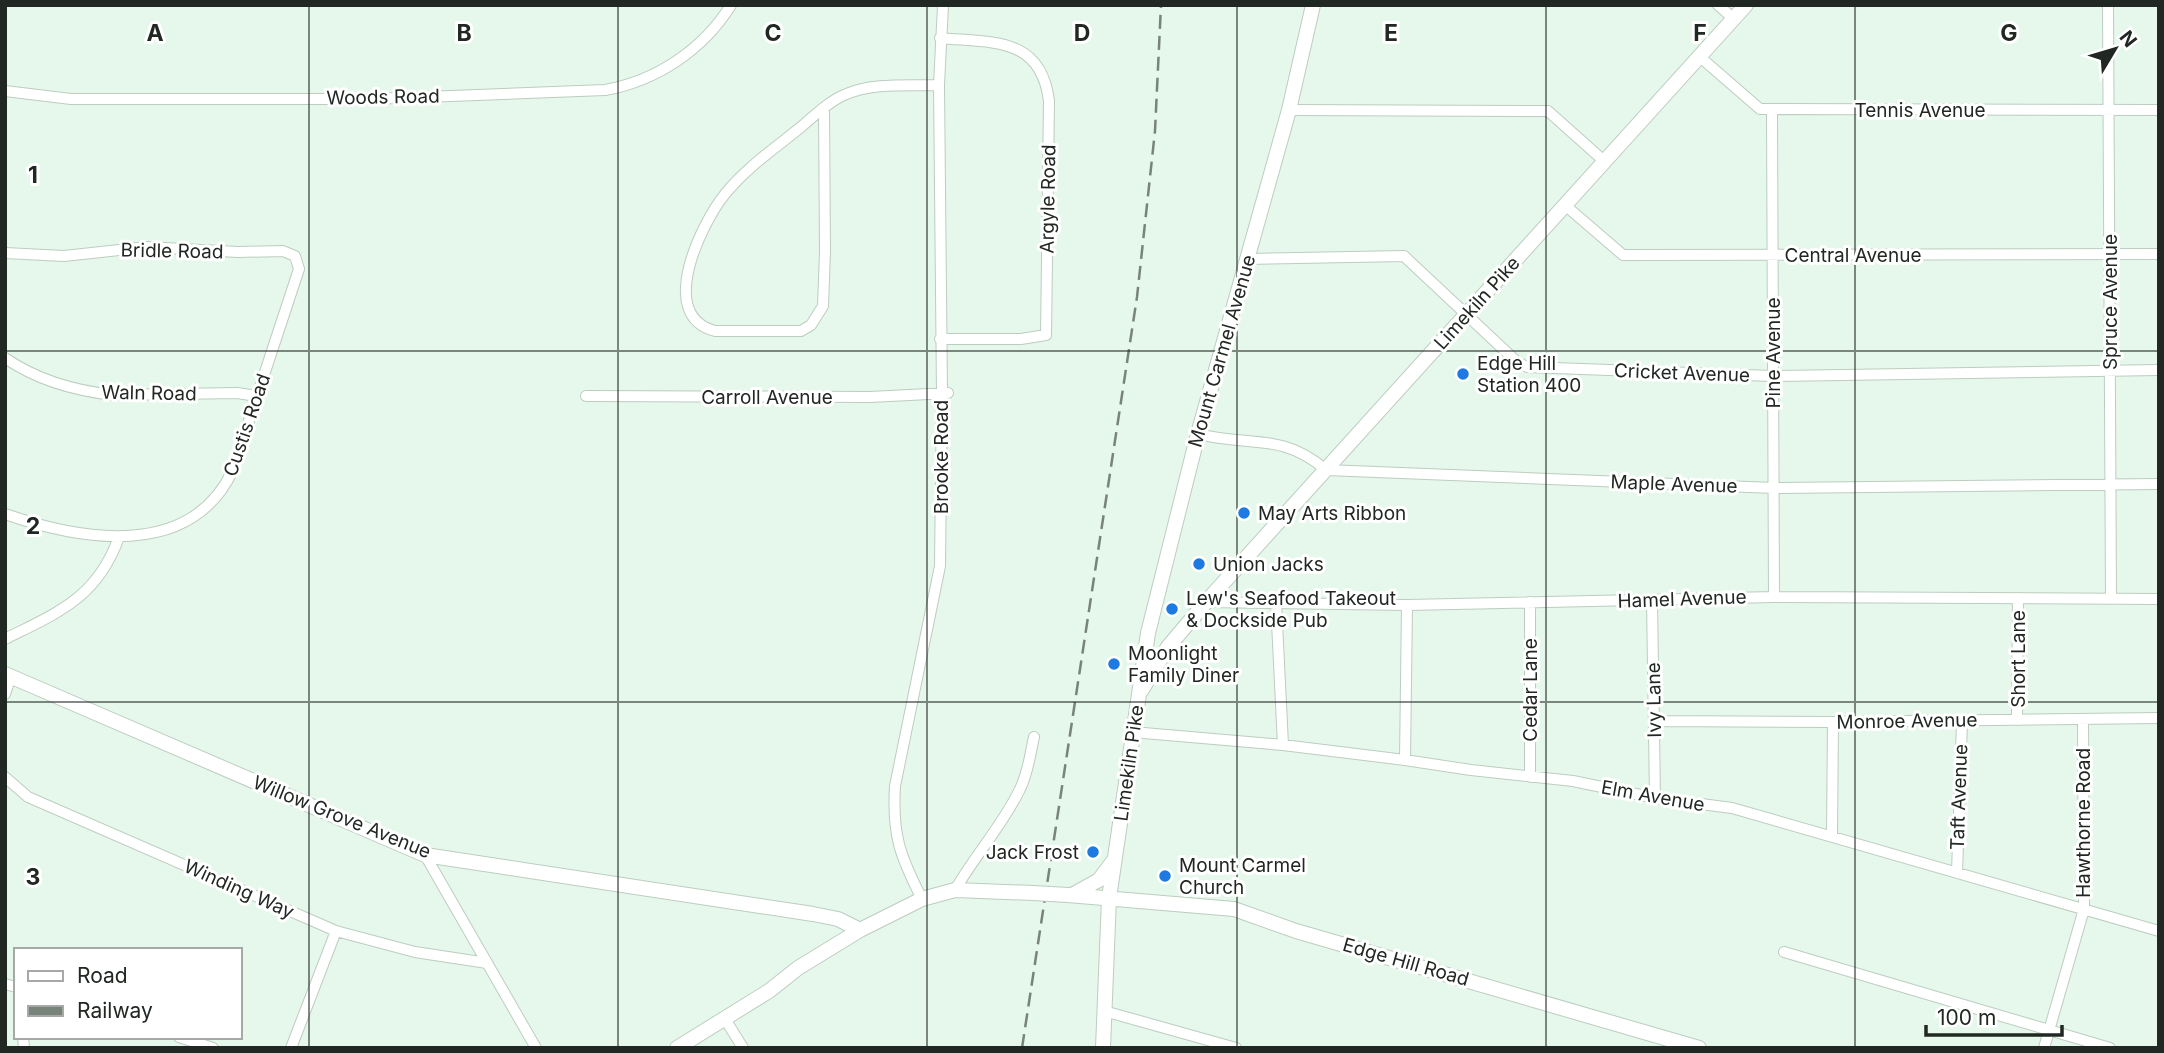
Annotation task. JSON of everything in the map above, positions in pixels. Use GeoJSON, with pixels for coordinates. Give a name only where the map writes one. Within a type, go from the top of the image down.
{"type":"FeatureCollection","features":[{"type":"Feature","properties":{"kind":"main road","name":"Mount Carmel Avenue"},"geometry":{"type":"LineString","coordinates":[[1137,698],[1148,633],[1198,434],[1289,110],[1313,5]]}},
{"type":"Feature","properties":{"kind":"main road","name":"Limekiln Pike"},"geometry":{"type":"LineString","coordinates":[[1109,898],[1137,698],[1168,647],[1746,5]]}},
{"type":"Feature","properties":{"kind":"main road","name":"Willow Grove Avenue"},"geometry":{"type":"LineString","coordinates":[[8,675],[425,855],[813,914],[838,919],[860,930]]}},
{"type":"Feature","properties":{"kind":"main road"},"geometry":{"type":"LineString","coordinates":[[1070,895],[1099,880],[1115,858]]}},
{"type":"Feature","properties":{"kind":"main road"},"geometry":{"type":"LineString","coordinates":[[677,1048],[860,930],[922,899],[955,890],[1109,898],[1103,1048]]}},
{"type":"Feature","properties":{"kind":"main road","name":"Edge Hill Road"},"geometry":{"type":"LineString","coordinates":[[1109,898],[1234,909],[1304,933],[1699,1048]]}},
{"type":"Feature","properties":{"kind":"street","name":"Woods Road"},"geometry":{"type":"LineString","coordinates":[[5,90],[71,99],[372,99],[605,90],[632,85],[675,63],[705,37],[731,5]]}},
{"type":"Feature","properties":{"kind":"street","name":"Brooke Road"},"geometry":{"type":"LineString","coordinates":[[922,899],[903,861],[897,840],[894,805],[895,786],[940,566],[945,393],[940,338],[939,85],[943,5]]}},
{"type":"Feature","properties":{"kind":"street"},"geometry":{"type":"LineString","coordinates":[[1718,5],[1734,19]]}},
{"type":"Feature","properties":{"kind":"street","name":"Spruce Avenue"},"geometry":{"type":"LineString","coordinates":[[2108,5],[2112,484],[2110,599]]}},
{"type":"Feature","properties":{"kind":"street","name":"Argyle Road"},"geometry":{"type":"LineString","coordinates":[[940,38],[993,44],[1027,54],[1043,74],[1049,101],[1046,335],[1021,339],[940,338]]}},
{"type":"Feature","properties":{"kind":"street","name":"Tennis Avenue"},"geometry":{"type":"LineString","coordinates":[[1700,57],[1760,109],[2159,110]]}},
{"type":"Feature","properties":{"kind":"street"},"geometry":{"type":"LineString","coordinates":[[824,109],[824,294],[823,306],[817,317],[801,331],[715,331],[704,328],[689,313],[686,306],[687,279],[694,252],[723,197],[748,171],[824,109],[841,96],[863,88],[939,85]]}},
{"type":"Feature","properties":{"kind":"street"},"geometry":{"type":"LineString","coordinates":[[1289,110],[1548,111],[1604,161]]}},
{"type":"Feature","properties":{"kind":"street","name":"Pine Avenue"},"geometry":{"type":"LineString","coordinates":[[1772,110],[1774,597]]}},
{"type":"Feature","properties":{"kind":"street","name":"Central Avenue"},"geometry":{"type":"LineString","coordinates":[[1566,206],[1623,256],[2159,254]]}},
{"type":"Feature","properties":{"kind":"street","name":"Bridle Road"},"geometry":{"type":"LineString","coordinates":[[5,253],[65,256],[147,247],[238,252],[283,251],[295,256]]}},
{"type":"Feature","properties":{"kind":"street","name":"Custis Road"},"geometry":{"type":"LineString","coordinates":[[5,514],[55,528],[119,537],[153,534],[178,525],[209,504],[226,484],[232,472],[299,275],[299,264],[295,256]]}},
{"type":"Feature","properties":{"kind":"street","name":"Cricket Avenue"},"geometry":{"type":"LineString","coordinates":[[1248,259],[1404,256],[1517,362],[1527,367],[1772,376],[2159,370]]}},
{"type":"Feature","properties":{"kind":"street","name":"Waln Road"},"geometry":{"type":"LineString","coordinates":[[5,358],[45,379],[97,393],[237,393],[257,396]]}},
{"type":"Feature","properties":{"kind":"street","name":"Carroll Avenue"},"geometry":{"type":"LineString","coordinates":[[586,396],[870,397],[945,393]]}},
{"type":"Feature","properties":{"kind":"street"},"geometry":{"type":"LineString","coordinates":[[1198,434],[1217,439],[1280,444],[1310,457],[1326,470]]}},
{"type":"Feature","properties":{"kind":"street","name":"Maple Avenue"},"geometry":{"type":"LineString","coordinates":[[1326,470],[1774,488],[2159,484]]}},
{"type":"Feature","properties":{"kind":"street"},"geometry":{"type":"LineString","coordinates":[[5,639],[62,611],[82,595],[111,561],[119,537]]}},
{"type":"Feature","properties":{"kind":"street","name":"Hamel Avenue"},"geometry":{"type":"LineString","coordinates":[[1206,602],[1407,605],[1774,597],[2159,599]]}},
{"type":"Feature","properties":{"kind":"street","name":"Short Lane"},"geometry":{"type":"LineString","coordinates":[[2017,720],[2018,597]]}},
{"type":"Feature","properties":{"kind":"street","name":"Ivy Lane"},"geometry":{"type":"LineString","coordinates":[[1652,601],[1656,799]]}},
{"type":"Feature","properties":{"kind":"street"},"geometry":{"type":"LineString","coordinates":[[1276,602],[1283,745]]}},
{"type":"Feature","properties":{"kind":"street","name":"Cedar Lane"},"geometry":{"type":"LineString","coordinates":[[1530,603],[1530,777]]}},
{"type":"Feature","properties":{"kind":"street"},"geometry":{"type":"LineString","coordinates":[[1405,760],[1407,605]]}},
{"type":"Feature","properties":{"kind":"street"},"geometry":{"type":"LineString","coordinates":[[5,694],[8,675]]}},
{"type":"Feature","properties":{"kind":"street","name":"Monroe Avenue"},"geometry":{"type":"LineString","coordinates":[[1655,721],[2159,718]]}},
{"type":"Feature","properties":{"kind":"street","name":"Hawthorne Road"},"geometry":{"type":"LineString","coordinates":[[2044,1048],[2084,909],[2083,719]]}},
{"type":"Feature","properties":{"kind":"street","name":"Taft Avenue"},"geometry":{"type":"LineString","coordinates":[[1957,873],[1962,721]]}},
{"type":"Feature","properties":{"kind":"street"},"geometry":{"type":"LineString","coordinates":[[1832,836],[1833,722]]}},
{"type":"Feature","properties":{"kind":"street","name":"Elm Avenue"},"geometry":{"type":"LineString","coordinates":[[1132,732],[1283,745],[1573,781],[1656,799],[1731,808],[2159,931]]}},
{"type":"Feature","properties":{"kind":"street"},"geometry":{"type":"LineString","coordinates":[[955,890],[1020,790],[1026,776],[1034,737]]}},
{"type":"Feature","properties":{"kind":"street","name":"Winding Way"},"geometry":{"type":"LineString","coordinates":[[5,777],[28,797],[336,931],[415,952],[487,963]]}},
{"type":"Feature","properties":{"kind":"street"},"geometry":{"type":"LineString","coordinates":[[425,855],[536,1048]]}},
{"type":"Feature","properties":{"kind":"street"},"geometry":{"type":"LineString","coordinates":[[292,1048],[336,931]]}},
{"type":"Feature","properties":{"kind":"street"},"geometry":{"type":"LineString","coordinates":[[1784,952],[2110,1048]]}},
{"type":"Feature","properties":{"kind":"street"},"geometry":{"type":"LineString","coordinates":[[1104,1011],[1214,1045],[1236,1048]]}},
{"type":"Feature","properties":{"kind":"street"},"geometry":{"type":"LineString","coordinates":[[724,1019],[743,1048]]}},
{"type":"Feature","properties":{"kind":"street"},"geometry":{"type":"LineString","coordinates":[[185,1039],[213,1048]]}},
{"type":"Feature","properties":{"kind":"railway"},"geometry":{"type":"LineString","coordinates":[[1022,1048],[1137,297],[1155,131],[1161,5]]}},
{"type":"Feature","properties":{"kind":"place","name":"Edge Hill Station 400"},"geometry":{"type":"Point","coordinates":[1463,374]}},
{"type":"Feature","properties":{"kind":"place","name":"May Arts Ribbon"},"geometry":{"type":"Point","coordinates":[1244,513]}},
{"type":"Feature","properties":{"kind":"place","name":"Union Jacks"},"geometry":{"type":"Point","coordinates":[1199,564]}},
{"type":"Feature","properties":{"kind":"place","name":"Lew's Seafood Takeout & Dockside Pub"},"geometry":{"type":"Point","coordinates":[1172,609]}},
{"type":"Feature","properties":{"kind":"place","name":"Moonlight Family Diner"},"geometry":{"type":"Point","coordinates":[1114,664]}},
{"type":"Feature","properties":{"kind":"place","name":"Jack Frost"},"geometry":{"type":"Point","coordinates":[1093,852]}},
{"type":"Feature","properties":{"kind":"place","name":"Mount Carmel Church"},"geometry":{"type":"Point","coordinates":[1165,876]}}]}
